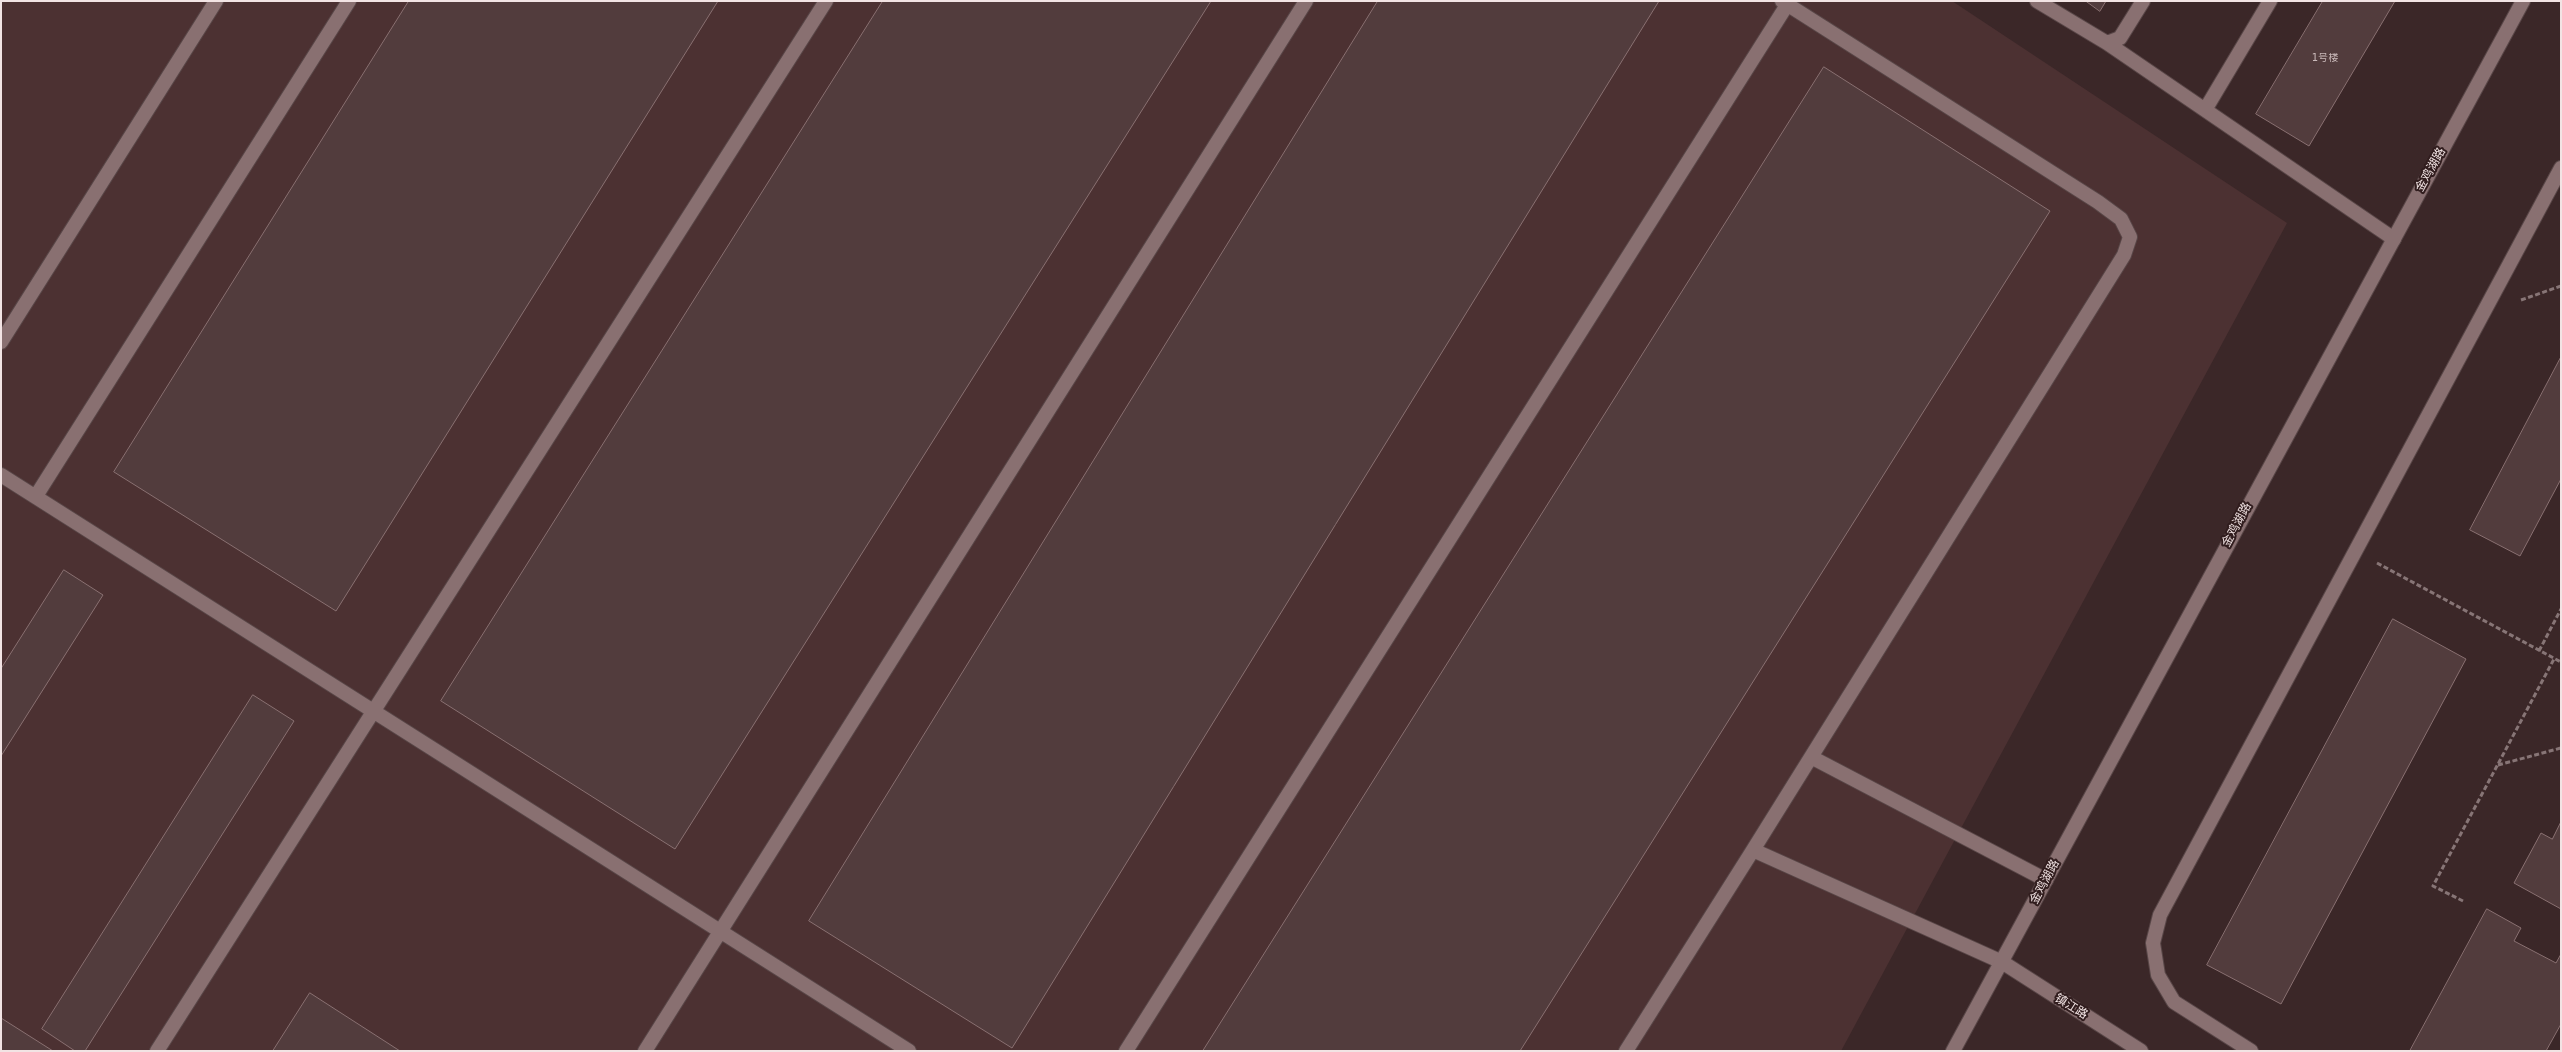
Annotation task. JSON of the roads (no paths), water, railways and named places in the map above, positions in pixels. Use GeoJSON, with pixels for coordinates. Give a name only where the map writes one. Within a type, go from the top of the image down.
{"type":"FeatureCollection","features":[{"type":"Feature","properties":{"kind":"street"},"geometry":{"type":"LineString","coordinates":[[1,342],[216,1]]}},
{"type":"Feature","properties":{"kind":"street"},"geometry":{"type":"LineString","coordinates":[[36,496],[349,1]]}},
{"type":"Feature","properties":{"kind":"street"},"geometry":{"type":"LineString","coordinates":[[157,1051],[826,1]]}},
{"type":"Feature","properties":{"kind":"street"},"geometry":{"type":"LineString","coordinates":[[645,1051],[1306,1]]}},
{"type":"Feature","properties":{"kind":"street"},"geometry":{"type":"LineString","coordinates":[[2037,1],[2107,43],[2394,239]]}},
{"type":"Feature","properties":{"kind":"street"},"geometry":{"type":"LineString","coordinates":[[2107,43],[2120,38],[2143,1]]}},
{"type":"Feature","properties":{"kind":"street"},"geometry":{"type":"LineString","coordinates":[[2205,110],[2270,1]]}},
{"type":"Feature","properties":{"kind":"street","name":"金鸡湖路"},"geometry":{"type":"LineString","coordinates":[[1953,1051],[2524,1]]}},
{"type":"Feature","properties":{"kind":"street"},"geometry":{"type":"LineString","coordinates":[[1126,1051],[1784,3],[2098,202],[2122,219],[2130,238],[2124,255],[1626,1051]]}},
{"type":"Feature","properties":{"kind":"street"},"geometry":{"type":"LineString","coordinates":[[2251,1051],[2174,1002],[2158,975],[2153,943],[2160,915],[2561,168]]}},
{"type":"Feature","properties":{"kind":"street"},"geometry":{"type":"LineString","coordinates":[[1,475],[909,1051]]}},
{"type":"Feature","properties":{"kind":"street"},"geometry":{"type":"LineString","coordinates":[[1811,757],[2046,880]]}},
{"type":"Feature","properties":{"kind":"street","name":"镇江路"},"geometry":{"type":"LineString","coordinates":[[1753,850],[2002,962],[2141,1051]]}}]}
